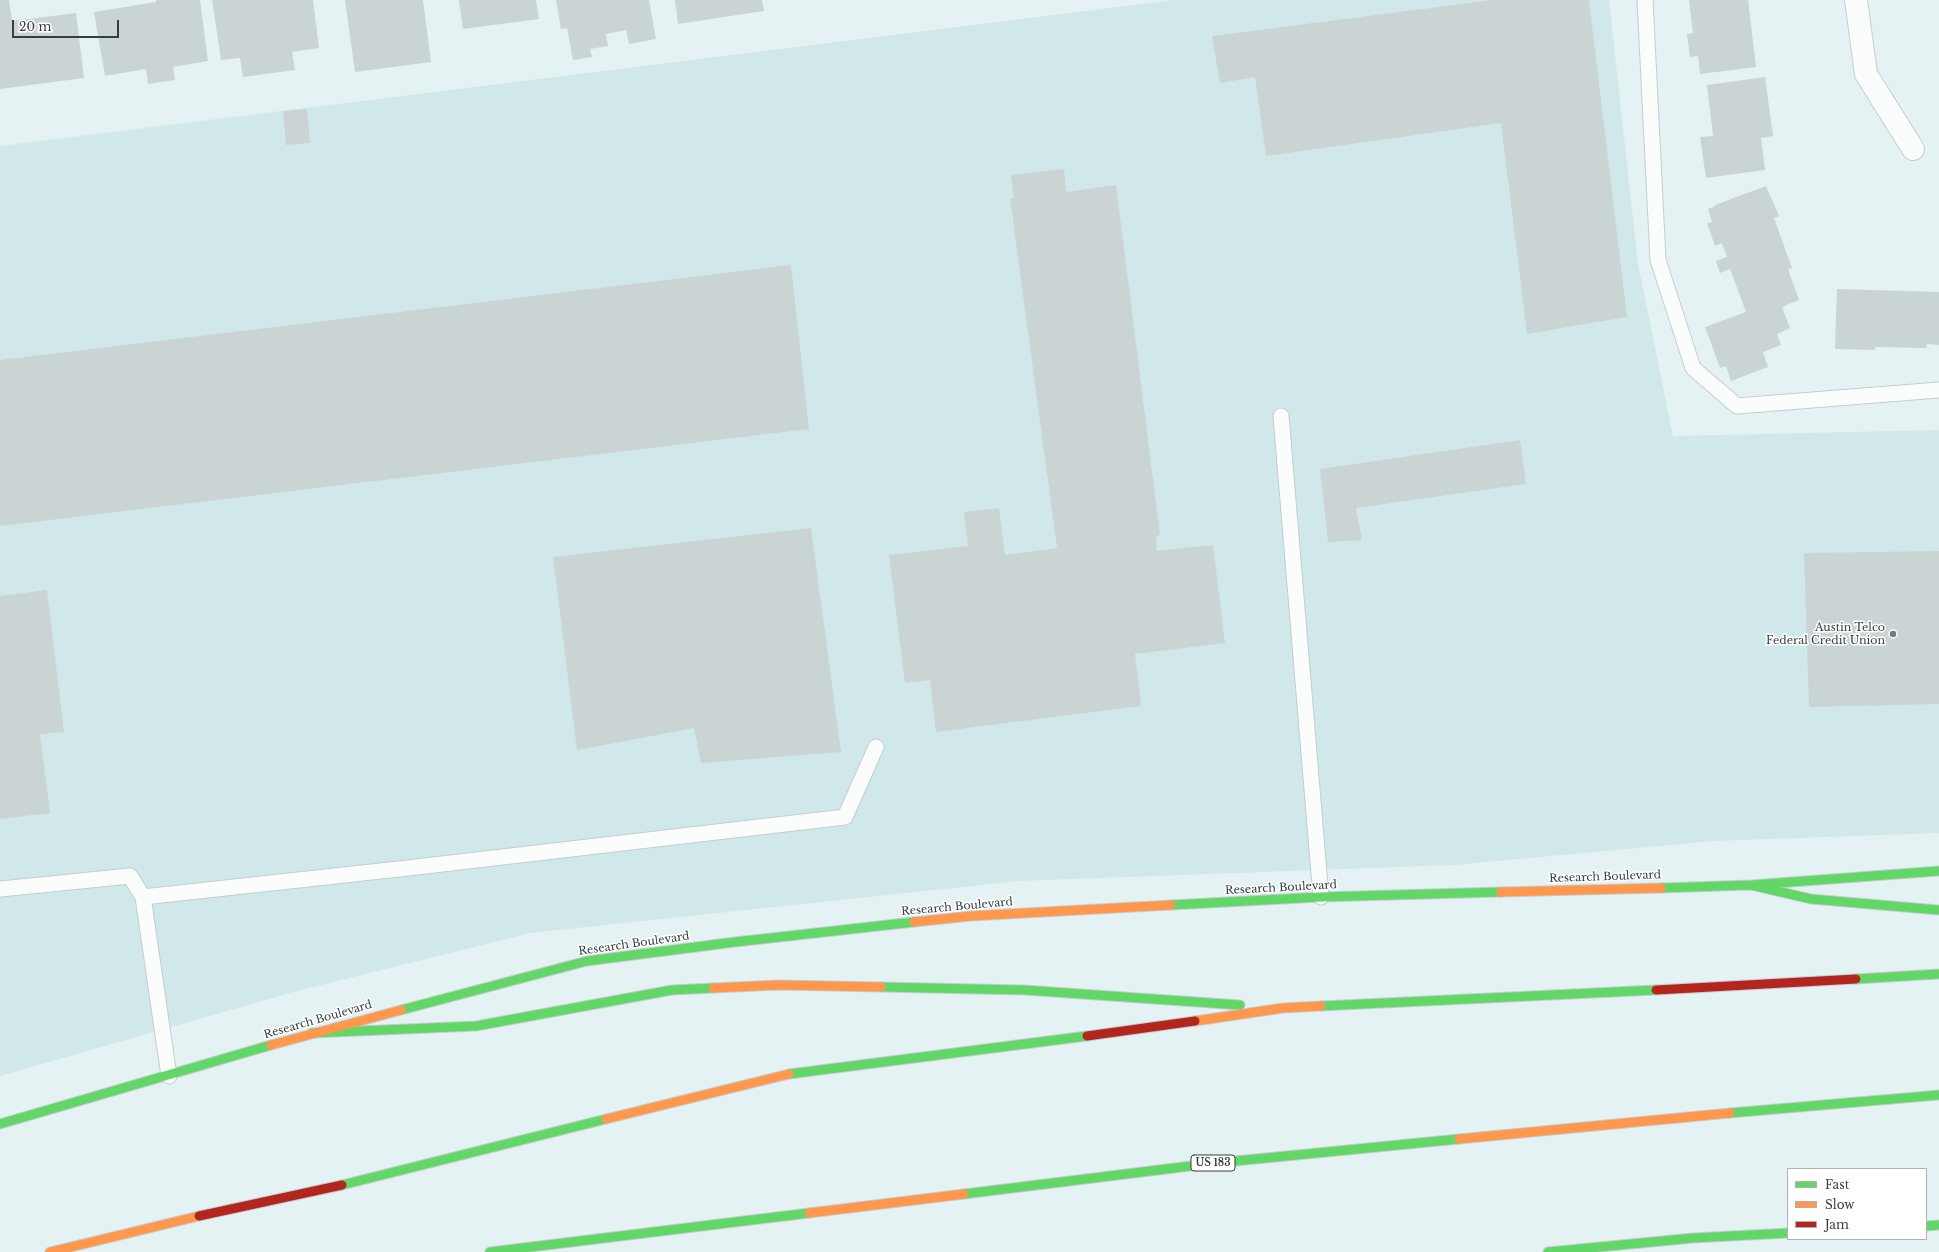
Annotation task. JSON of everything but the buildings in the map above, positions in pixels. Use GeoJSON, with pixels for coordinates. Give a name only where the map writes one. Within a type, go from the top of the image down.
{"type":"FeatureCollection","features":[{"type":"Feature","properties":{"kind":"main road","name":"Research Boulevard"},"geometry":{"type":"LineString","coordinates":[[0,1124],[169,1076],[312,1033],[587,961],[735,942],[971,916],[1321,897],[1751,885],[1939,871]]}},
{"type":"Feature","properties":{"kind":"main road"},"geometry":{"type":"LineString","coordinates":[[1751,885],[1811,899],[1939,910]]}},
{"type":"Feature","properties":{"kind":"main road"},"geometry":{"type":"LineString","coordinates":[[50,1252],[166,1223],[326,1190],[797,1072],[1088,1036],[1283,1008],[1830,981],[1939,974]]}},
{"type":"Feature","properties":{"kind":"main road"},"geometry":{"type":"LineString","coordinates":[[312,1033],[476,1026],[672,990],[779,985],[1024,990],[1283,1008]]}},
{"type":"Feature","properties":{"kind":"main road","name":"US 183"},"geometry":{"type":"LineString","coordinates":[[490,1252],[1215,1163],[1692,1116],[1939,1095]]}},
{"type":"Feature","properties":{"kind":"main road"},"geometry":{"type":"LineString","coordinates":[[1927,1226],[1939,1225]]}},
{"type":"Feature","properties":{"kind":"main road"},"geometry":{"type":"LineString","coordinates":[[1548,1252],[1692,1238],[1787,1233]]}},
{"type":"Feature","properties":{"kind":"street"},"geometry":{"type":"LineString","coordinates":[[1856,0],[1866,74],[1914,149]]}},
{"type":"Feature","properties":{"kind":"lane"},"geometry":{"type":"LineString","coordinates":[[1645,0],[1658,260],[1693,368],[1737,406],[1939,390]]}},
{"type":"Feature","properties":{"kind":"lane"},"geometry":{"type":"LineString","coordinates":[[1281,416],[1321,897]]}},
{"type":"Feature","properties":{"kind":"lane"},"geometry":{"type":"LineString","coordinates":[[142,896],[408,868],[846,817],[876,747]]}},
{"type":"Feature","properties":{"kind":"lane"},"geometry":{"type":"LineString","coordinates":[[0,889],[130,876],[142,896],[169,1076]]}},
{"type":"Feature","properties":{"kind":"shaded area"},"geometry":{"type":"Polygon","coordinates":[[[1174,0],[1609,0],[1638,264],[1673,436],[1939,430],[1939,833],[1714,841],[1454,865],[1019,881],[530,933],[293,992],[0,1076],[0,146],[1174,0]]]}},
{"type":"Feature","properties":{"kind":"traffic: fast"},"geometry":{"type":"LineString","coordinates":[[1661,888],[1751,885],[1939,871]]}},
{"type":"Feature","properties":{"kind":"traffic: fast"},"geometry":{"type":"LineString","coordinates":[[1751,885],[1811,899],[1939,910]]}},
{"type":"Feature","properties":{"kind":"traffic: fast"},"geometry":{"type":"LineString","coordinates":[[1171,905],[1321,897],[1501,892]]}},
{"type":"Feature","properties":{"kind":"traffic: fast"},"geometry":{"type":"LineString","coordinates":[[401,1010],[587,961],[735,942],[914,922]]}},
{"type":"Feature","properties":{"kind":"traffic: fast"},"geometry":{"type":"LineString","coordinates":[[1856,979],[1939,974]]}},
{"type":"Feature","properties":{"kind":"traffic: fast"},"geometry":{"type":"LineString","coordinates":[[881,987],[1024,990],[1240,1005]]}},
{"type":"Feature","properties":{"kind":"traffic: fast"},"geometry":{"type":"LineString","coordinates":[[312,1033],[476,1026],[672,990],[713,988]]}},
{"type":"Feature","properties":{"kind":"traffic: fast"},"geometry":{"type":"LineString","coordinates":[[1321,1006],[1656,990]]}},
{"type":"Feature","properties":{"kind":"traffic: fast"},"geometry":{"type":"LineString","coordinates":[[789,1074],[1087,1036]]}},
{"type":"Feature","properties":{"kind":"traffic: fast"},"geometry":{"type":"LineString","coordinates":[[0,1124],[271,1045]]}},
{"type":"Feature","properties":{"kind":"traffic: fast"},"geometry":{"type":"LineString","coordinates":[[1730,1113],[1939,1095]]}},
{"type":"Feature","properties":{"kind":"traffic: fast"},"geometry":{"type":"LineString","coordinates":[[342,1185],[606,1119]]}},
{"type":"Feature","properties":{"kind":"traffic: fast"},"geometry":{"type":"LineString","coordinates":[[964,1194],[1215,1163],[1459,1139]]}},
{"type":"Feature","properties":{"kind":"traffic: fast"},"geometry":{"type":"LineString","coordinates":[[490,1252],[809,1213]]}},
{"type":"Feature","properties":{"kind":"traffic: fast"},"geometry":{"type":"LineString","coordinates":[[1927,1226],[1939,1225]]}},
{"type":"Feature","properties":{"kind":"traffic: fast"},"geometry":{"type":"LineString","coordinates":[[1548,1252],[1693,1238],[1787,1233]]}},
{"type":"Feature","properties":{"kind":"traffic: slow"},"geometry":{"type":"LineString","coordinates":[[1501,892],[1661,888]]}},
{"type":"Feature","properties":{"kind":"traffic: slow"},"geometry":{"type":"LineString","coordinates":[[914,922],[971,916],[1171,905]]}},
{"type":"Feature","properties":{"kind":"traffic: slow"},"geometry":{"type":"LineString","coordinates":[[713,988],[779,985],[881,987]]}},
{"type":"Feature","properties":{"kind":"traffic: slow"},"geometry":{"type":"LineString","coordinates":[[1195,1021],[1283,1008],[1321,1006]]}},
{"type":"Feature","properties":{"kind":"traffic: slow"},"geometry":{"type":"LineString","coordinates":[[271,1045],[401,1010]]}},
{"type":"Feature","properties":{"kind":"traffic: slow"},"geometry":{"type":"LineString","coordinates":[[606,1119],[789,1074]]}},
{"type":"Feature","properties":{"kind":"traffic: slow"},"geometry":{"type":"LineString","coordinates":[[1459,1139],[1730,1113]]}},
{"type":"Feature","properties":{"kind":"traffic: slow"},"geometry":{"type":"LineString","coordinates":[[809,1213],[964,1194]]}},
{"type":"Feature","properties":{"kind":"traffic: slow"},"geometry":{"type":"LineString","coordinates":[[50,1252],[199,1216]]}},
{"type":"Feature","properties":{"kind":"traffic: jam"},"geometry":{"type":"LineString","coordinates":[[1656,990],[1856,979]]}},
{"type":"Feature","properties":{"kind":"traffic: jam"},"geometry":{"type":"LineString","coordinates":[[1087,1036],[1195,1021]]}},
{"type":"Feature","properties":{"kind":"traffic: jam"},"geometry":{"type":"LineString","coordinates":[[199,1216],[342,1185]]}},
{"type":"Feature","properties":{"kind":"place","name":"Austin Telco Federal Credit Union"},"geometry":{"type":"Point","coordinates":[1893,634]}}]}
